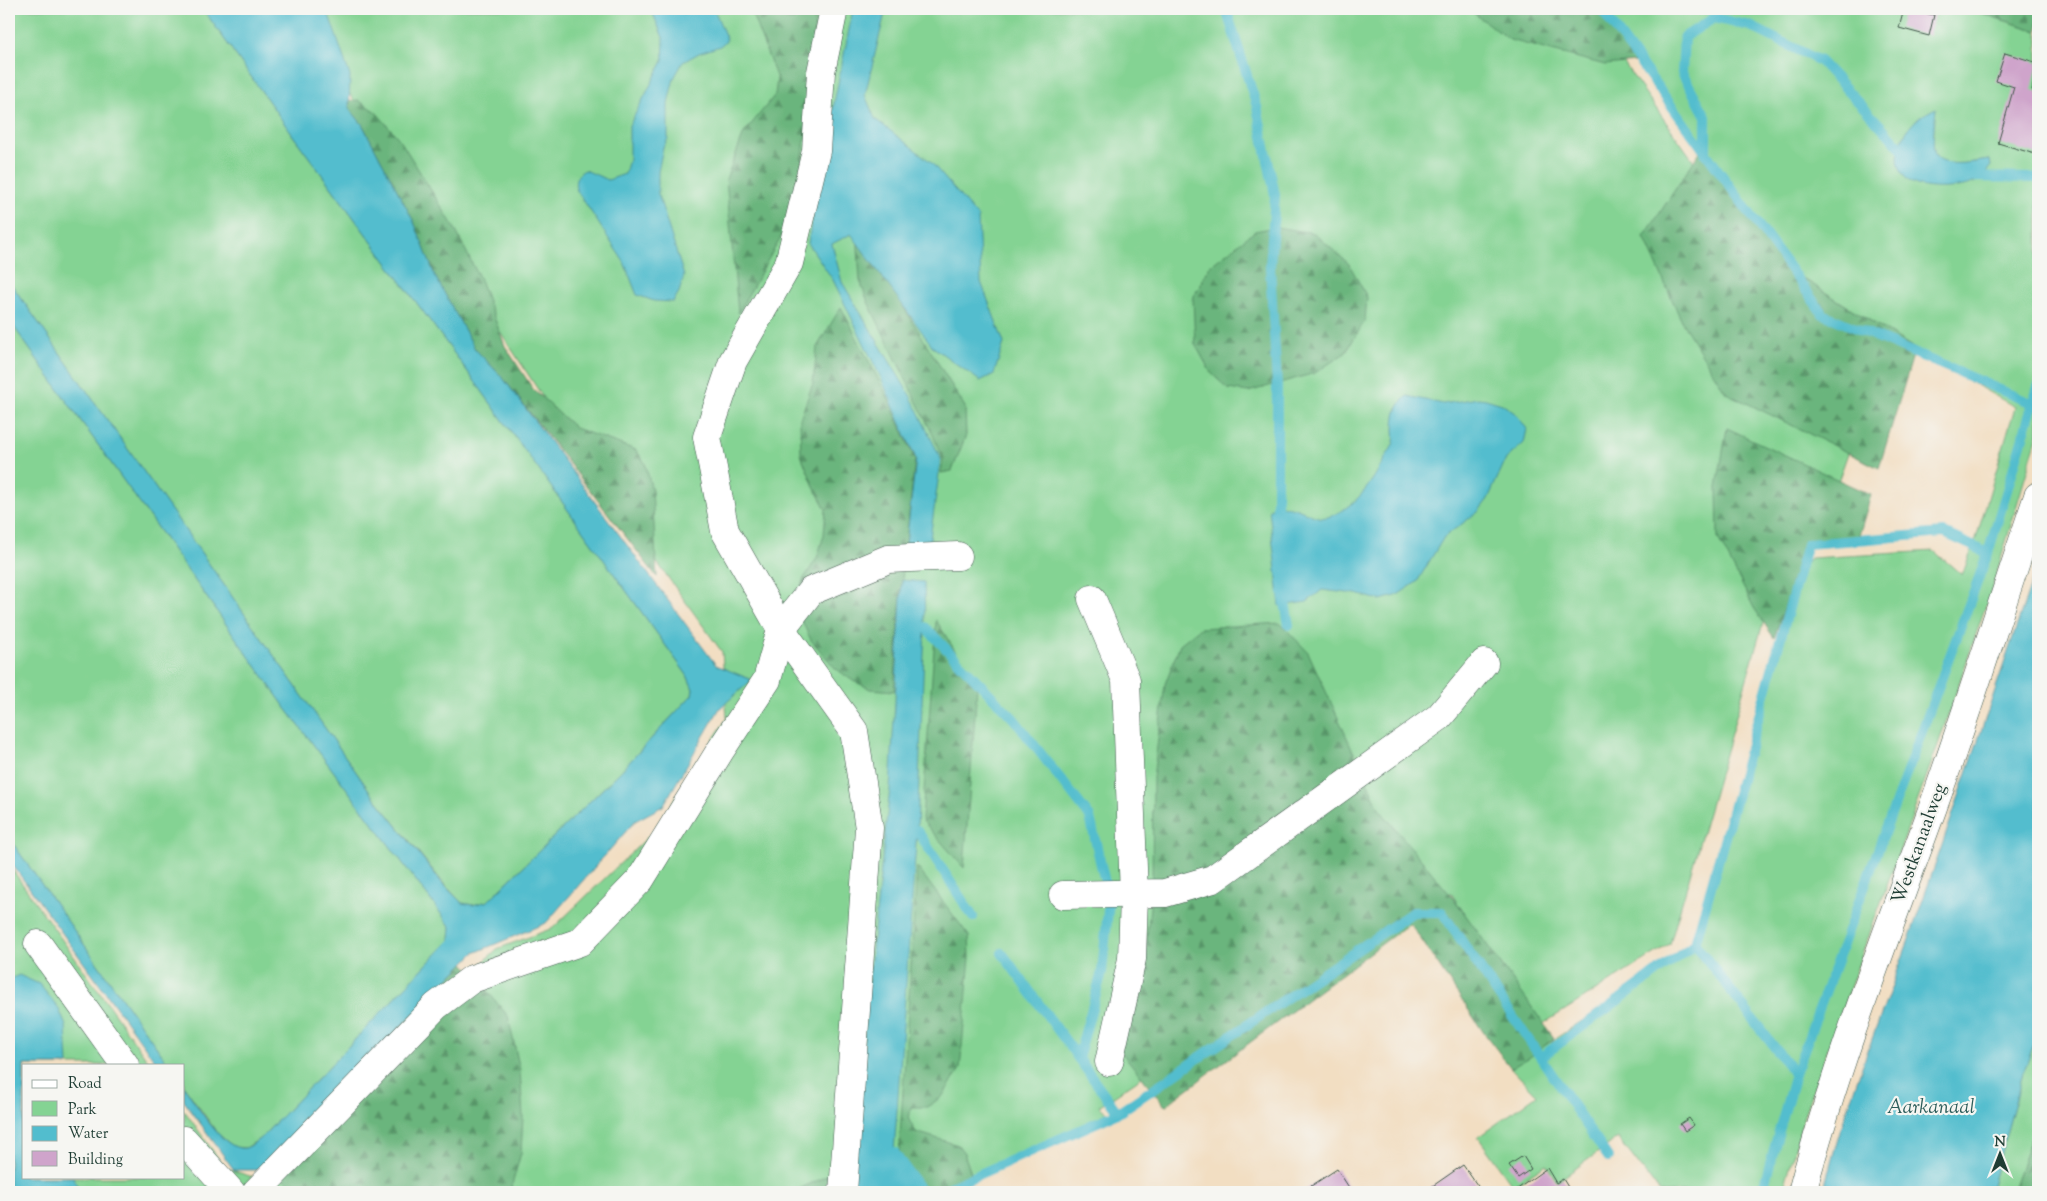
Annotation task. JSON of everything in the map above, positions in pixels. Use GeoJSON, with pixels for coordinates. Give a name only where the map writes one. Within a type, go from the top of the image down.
{"type":"FeatureCollection","features":[{"type":"Feature","properties":{"kind":"street"},"geometry":{"type":"LineString","coordinates":[[834,9],[821,72],[816,151],[790,263],[733,361],[707,437],[725,531],[781,629],[854,731],[869,828],[842,1192]]}},
{"type":"Feature","properties":{"kind":"street","name":"Westkanaalweg"},"geometry":{"type":"LineString","coordinates":[[1802,1192],[1816,1137],[1851,1034],[1944,777],[2038,496]]}},
{"type":"Feature","properties":{"kind":"street"},"geometry":{"type":"LineString","coordinates":[[256,1192],[436,1006],[472,979],[580,942],[640,880],[720,751],[767,680],[781,629],[811,591],[888,559],[958,556]]}},
{"type":"Feature","properties":{"kind":"street"},"geometry":{"type":"LineString","coordinates":[[1092,599],[1126,680],[1126,895],[1132,959],[1109,1062]]}},
{"type":"Feature","properties":{"kind":"street"},"geometry":{"type":"LineString","coordinates":[[1073,895],[1165,894],[1213,879],[1439,717],[1484,663]]}},
{"type":"Feature","properties":{"kind":"street"},"geometry":{"type":"LineString","coordinates":[[38,944],[124,1064]]}},
{"type":"Feature","properties":{"kind":"street"},"geometry":{"type":"LineString","coordinates":[[185,1141],[231,1192]]}},
{"type":"Feature","properties":{"kind":"green space"},"geometry":{"type":"Polygon","coordinates":[[[9,9],[203,9],[294,137],[479,387],[687,675],[693,689],[692,695],[621,771],[488,901],[473,905],[462,903],[444,884],[371,793],[9,281],[9,9]]]}},
{"type":"Feature","properties":{"kind":"green space"},"geometry":{"type":"Polygon","coordinates":[[[298,9],[1585,9],[1791,297],[1884,352],[1825,518],[1788,537],[1670,944],[1538,1027],[1451,893],[1412,893],[1099,1106],[1107,1113],[972,1176],[966,1161],[873,1192],[9,1192],[9,865],[150,1064],[22,1064],[22,1178],[185,1178],[185,1111],[225,1168],[259,1179],[497,949],[553,928],[653,832],[727,718],[722,652],[593,474],[417,204],[298,9]]]}},
{"type":"Feature","properties":{"kind":"green space"},"geometry":{"type":"Polygon","coordinates":[[[750,9],[816,9],[799,205],[738,313],[726,179],[744,133],[775,95],[777,79],[750,9]]]}},
{"type":"Feature","properties":{"kind":"green space"},"geometry":{"type":"Polygon","coordinates":[[[1468,9],[1603,9],[1599,12],[1636,62],[1605,65],[1510,40],[1468,9]]]}},
{"type":"Feature","properties":{"kind":"green space"},"geometry":{"type":"Polygon","coordinates":[[[1603,9],[1968,9],[2038,31],[2038,434],[1995,579],[1939,742],[1805,1112],[1783,1192],[1660,1192],[1618,1138],[1557,1182],[1546,1164],[1513,1186],[1478,1137],[1537,1095],[1511,1068],[1695,946],[1699,962],[1696,944],[1806,563],[1810,558],[1934,551],[1962,575],[1975,542],[2015,407],[1944,367],[1796,274],[1773,248],[1599,11],[1603,9]],[[1935,109],[1908,180],[1990,160],[1959,164],[1943,162],[1937,159],[1933,149],[1935,109]]]}},
{"type":"Feature","properties":{"kind":"green space"},"geometry":{"type":"Polygon","coordinates":[[[1968,9],[2038,9],[2038,31],[1968,9]]]}},
{"type":"Feature","properties":{"kind":"green space"},"geometry":{"type":"Polygon","coordinates":[[[358,100],[376,112],[400,140],[454,227],[479,277],[505,346],[533,389],[575,428],[636,450],[645,463],[652,490],[657,577],[503,378],[475,349],[435,276],[414,222],[362,124],[349,108],[350,101],[358,100]]]}},
{"type":"Feature","properties":{"kind":"green space"},"geometry":{"type":"Polygon","coordinates":[[[1701,150],[1773,248],[1796,274],[1915,349],[1879,468],[1726,393],[1683,324],[1644,237],[1701,150]]]}},
{"type":"Feature","properties":{"kind":"green space"},"geometry":{"type":"Polygon","coordinates":[[[1276,227],[1314,233],[1349,264],[1367,297],[1365,321],[1345,353],[1315,373],[1248,392],[1228,389],[1211,373],[1195,344],[1193,298],[1210,266],[1255,231],[1276,227]]]}},
{"type":"Feature","properties":{"kind":"green space"},"geometry":{"type":"Polygon","coordinates":[[[857,231],[965,407],[966,435],[952,471],[941,473],[943,460],[933,435],[868,302],[860,281],[857,231]]]}},
{"type":"Feature","properties":{"kind":"green space"},"geometry":{"type":"Polygon","coordinates":[[[841,307],[887,396],[915,459],[902,580],[894,691],[871,689],[853,681],[835,668],[811,640],[794,605],[803,580],[817,558],[824,535],[826,509],[815,489],[801,455],[800,419],[813,383],[817,347],[841,307]]]}},
{"type":"Feature","properties":{"kind":"green space"},"geometry":{"type":"Polygon","coordinates":[[[9,320],[285,707],[451,927],[450,940],[262,1137],[246,1148],[234,1147],[218,1134],[185,1087],[185,1064],[168,1064],[9,838],[9,320]]]}},
{"type":"Feature","properties":{"kind":"green space"},"geometry":{"type":"Polygon","coordinates":[[[1727,428],[1871,495],[1858,539],[1806,543],[1774,638],[1754,608],[1718,538],[1717,487],[1727,428]]]}},
{"type":"Feature","properties":{"kind":"green space"},"geometry":{"type":"Polygon","coordinates":[[[936,620],[977,686],[964,868],[922,820],[936,620]]]}},
{"type":"Feature","properties":{"kind":"green space"},"geometry":{"type":"Polygon","coordinates":[[[1280,623],[1308,652],[1380,810],[1457,903],[1554,1038],[1530,1057],[1511,1068],[1484,1033],[1410,923],[1165,1106],[1119,1049],[1145,955],[1152,888],[1153,778],[1165,684],[1180,644],[1200,628],[1280,623]]]}},
{"type":"Feature","properties":{"kind":"green space"},"geometry":{"type":"Polygon","coordinates":[[[917,867],[969,936],[970,957],[960,1069],[942,1097],[927,1107],[911,1107],[909,1120],[916,1132],[958,1145],[964,1153],[972,1176],[935,1192],[927,1192],[899,1153],[917,867]]]}},
{"type":"Feature","properties":{"kind":"green space"},"geometry":{"type":"Polygon","coordinates":[[[464,963],[508,1016],[520,1070],[523,1116],[521,1153],[510,1192],[298,1192],[268,1164],[464,963]]]}},
{"type":"Feature","properties":{"kind":"green space"},"geometry":{"type":"Polygon","coordinates":[[[2038,1035],[2038,1119],[2012,1192],[1990,1192],[2023,1073],[2038,1035]]]}},
{"type":"Feature","properties":{"kind":"green space"},"geometry":{"type":"Polygon","coordinates":[[[2038,1119],[2038,1192],[2012,1192],[2038,1119]]]}},
{"type":"Feature","properties":{"kind":"green space"},"geometry":{"type":"Polygon","coordinates":[[[829,1175],[828,1192],[796,1192],[799,1189],[829,1175]]]}},
{"type":"Feature","properties":{"kind":"water"},"geometry":{"type":"Polygon","coordinates":[[[203,9],[327,9],[350,76],[349,108],[362,124],[414,222],[435,276],[475,349],[503,378],[716,665],[752,680],[720,708],[663,806],[635,821],[546,923],[474,953],[259,1170],[234,1170],[185,1102],[185,1088],[202,1114],[219,1134],[237,1147],[245,1148],[249,1146],[262,1137],[450,940],[451,927],[285,707],[9,320],[9,281],[371,793],[443,884],[462,903],[473,905],[488,901],[621,771],[692,695],[693,689],[687,675],[479,387],[294,137],[203,9]]]}},
{"type":"Feature","properties":{"kind":"water"},"geometry":{"type":"Polygon","coordinates":[[[646,9],[714,9],[727,40],[720,46],[699,53],[683,62],[674,78],[668,103],[668,139],[663,147],[658,172],[658,194],[684,276],[679,292],[673,302],[654,301],[637,295],[624,262],[575,186],[580,173],[585,170],[608,180],[625,174],[629,159],[629,126],[663,61],[664,40],[654,16],[646,9]]]}},
{"type":"Feature","properties":{"kind":"water"},"geometry":{"type":"Polygon","coordinates":[[[853,9],[886,9],[865,95],[875,119],[931,162],[978,217],[981,282],[1004,343],[994,374],[980,381],[933,347],[851,234],[832,244],[842,282],[911,397],[941,459],[928,553],[905,552],[916,459],[882,380],[833,280],[808,243],[853,9]]]}},
{"type":"Feature","properties":{"kind":"water"},"geometry":{"type":"Polygon","coordinates":[[[1936,108],[1933,141],[1936,157],[1949,163],[1990,160],[1991,166],[1982,178],[1967,185],[1935,188],[1916,185],[1903,174],[1899,166],[1898,157],[1902,139],[1913,124],[1923,115],[1936,108]]]}},
{"type":"Feature","properties":{"kind":"water"},"geometry":{"type":"Polygon","coordinates":[[[1407,396],[1443,404],[1478,398],[1502,404],[1516,414],[1527,429],[1524,443],[1506,459],[1488,499],[1478,512],[1444,537],[1417,582],[1396,596],[1380,600],[1356,594],[1322,590],[1307,602],[1280,606],[1269,509],[1279,506],[1295,508],[1324,518],[1349,506],[1369,485],[1392,448],[1396,411],[1400,403],[1407,396]]]}},
{"type":"Feature","properties":{"kind":"water","name":"Aarkanaal"},"geometry":{"type":"Polygon","coordinates":[[[2038,563],[2038,1035],[2023,1073],[1990,1192],[1823,1192],[1851,1097],[1925,895],[2038,563]]]}},
{"type":"Feature","properties":{"kind":"water"},"geometry":{"type":"Polygon","coordinates":[[[902,580],[924,582],[925,627],[917,830],[894,1152],[918,1192],[850,1192],[869,977],[890,788],[902,580]]]}},
{"type":"Feature","properties":{"kind":"water"},"geometry":{"type":"Polygon","coordinates":[[[9,838],[168,1064],[157,1064],[9,860],[9,838]]]}},
{"type":"Feature","properties":{"kind":"water"},"geometry":{"type":"Polygon","coordinates":[[[19,975],[39,984],[58,1007],[66,1026],[68,1064],[22,1064],[22,1178],[74,1178],[79,1192],[9,1192],[9,980],[19,975]]]}},
{"type":"Feature","properties":{"kind":"building"},"geometry":{"type":"Polygon","coordinates":[[[1904,9],[1934,15],[1929,36],[1899,28],[1904,9]]]}},
{"type":"Feature","properties":{"kind":"building"},"geometry":{"type":"Polygon","coordinates":[[[2005,53],[2038,63],[2032,90],[2038,92],[2038,155],[1998,143],[2014,87],[1996,81],[2005,53]]]}},
{"type":"Feature","properties":{"kind":"building"},"geometry":{"type":"Polygon","coordinates":[[[1689,1118],[1694,1125],[1685,1131],[1680,1124],[1689,1118]]]}},
{"type":"Feature","properties":{"kind":"building"},"geometry":{"type":"Polygon","coordinates":[[[1523,1156],[1531,1169],[1518,1178],[1509,1165],[1523,1156]]]}},
{"type":"Feature","properties":{"kind":"building"},"geometry":{"type":"Polygon","coordinates":[[[1463,1165],[1482,1192],[1424,1192],[1463,1165]]]}},
{"type":"Feature","properties":{"kind":"building"},"geometry":{"type":"Polygon","coordinates":[[[1547,1168],[1556,1183],[1563,1179],[1571,1192],[1517,1192],[1516,1190],[1547,1168]]]}},
{"type":"Feature","properties":{"kind":"building"},"geometry":{"type":"Polygon","coordinates":[[[1337,1169],[1352,1192],[1302,1192],[1337,1169]]]}},
{"type":"Feature","properties":{"kind":"waterway"},"geometry":{"type":"LineString","coordinates":[[1226,9],[1257,107],[1275,195],[1270,267],[1277,385],[1277,518]]}},
{"type":"Feature","properties":{"kind":"waterway"},"geometry":{"type":"LineString","coordinates":[[1601,9],[1823,314],[2033,404]]}},
{"type":"Feature","properties":{"kind":"waterway"},"geometry":{"type":"LineString","coordinates":[[1706,155],[1706,116],[1682,73],[1684,37],[1714,18],[1750,26],[1820,61],[1908,155]]}},
{"type":"Feature","properties":{"kind":"waterway"},"geometry":{"type":"LineString","coordinates":[[1970,177],[2035,178]]}},
{"type":"Feature","properties":{"kind":"waterway"},"geometry":{"type":"LineString","coordinates":[[1988,553],[2038,387]]}},
{"type":"Feature","properties":{"kind":"waterway"},"geometry":{"type":"LineString","coordinates":[[1541,1057],[1695,944],[1807,544],[1944,533],[1988,553],[1795,1074],[1762,1192]]}},
{"type":"Feature","properties":{"kind":"waterway"},"geometry":{"type":"LineString","coordinates":[[1283,592],[1289,625]]}},
{"type":"Feature","properties":{"kind":"waterway"},"geometry":{"type":"LineString","coordinates":[[925,627],[1014,719],[1090,817],[1109,900],[1102,972],[1078,1058]]}},
{"type":"Feature","properties":{"kind":"waterway"},"geometry":{"type":"LineString","coordinates":[[917,830],[973,917]]}},
{"type":"Feature","properties":{"kind":"waterway"},"geometry":{"type":"LineString","coordinates":[[939,1192],[1118,1113],[1413,912],[1442,912],[1608,1157]]}},
{"type":"Feature","properties":{"kind":"waterway"},"geometry":{"type":"LineString","coordinates":[[1695,944],[1795,1074]]}},
{"type":"Feature","properties":{"kind":"waterway"},"geometry":{"type":"LineString","coordinates":[[1002,953],[1118,1113]]}},
{"type":"Feature","properties":{"kind":"waterway"},"geometry":{"type":"LineString","coordinates":[[894,1152],[922,1192]]}}]}
